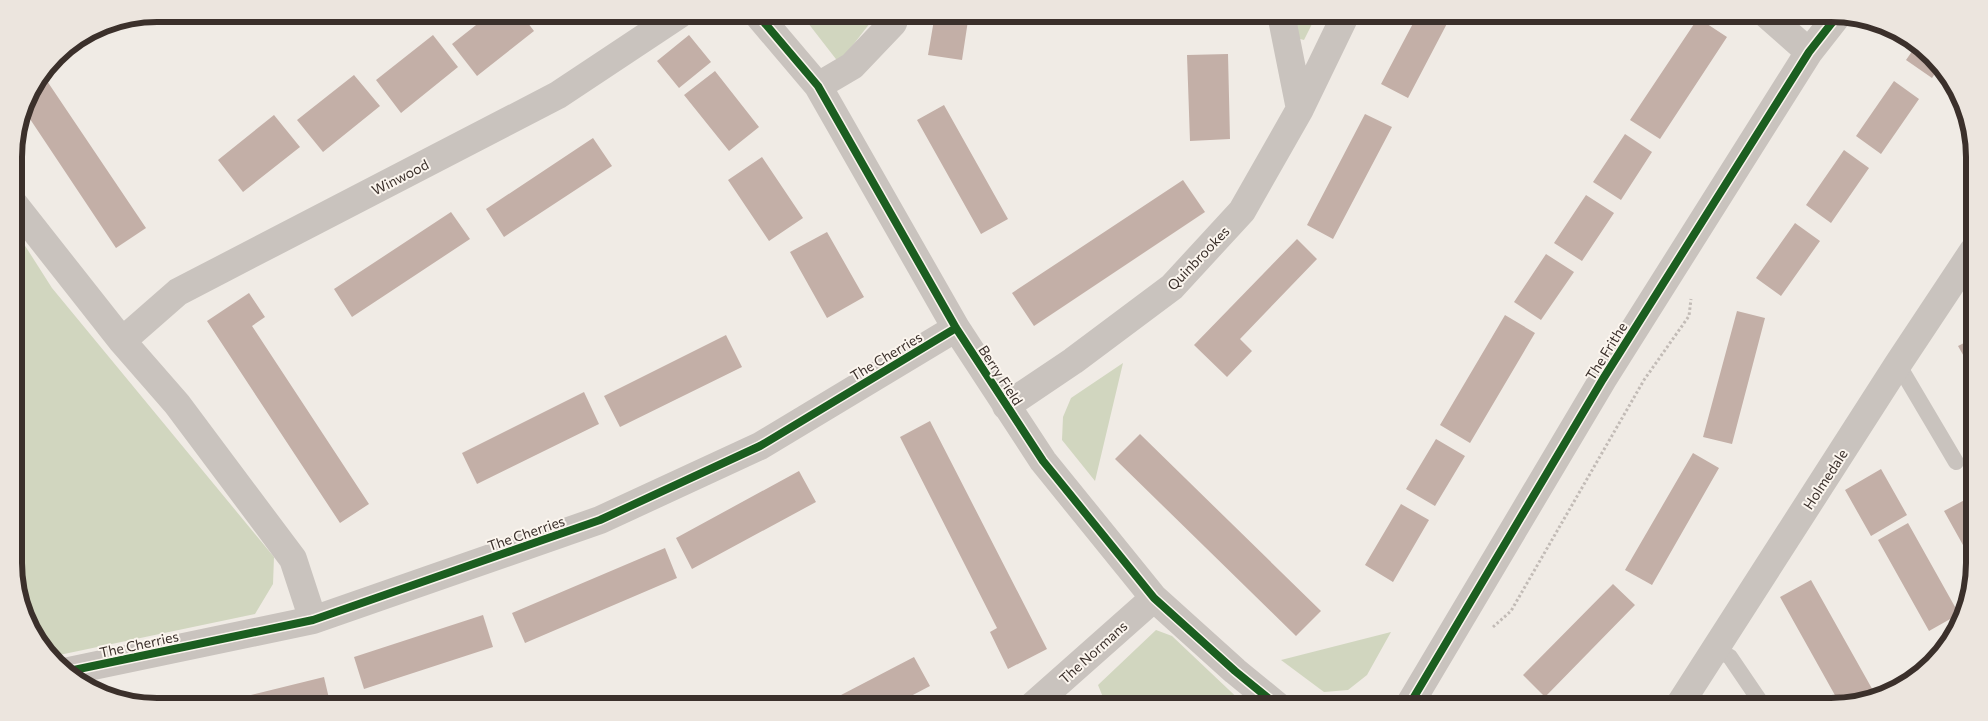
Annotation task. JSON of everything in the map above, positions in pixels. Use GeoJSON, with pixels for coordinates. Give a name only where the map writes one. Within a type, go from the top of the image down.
{"type":"FeatureCollection","features":[{"type":"Feature","properties":{"kind":"street"},"geometry":{"type":"LineString","coordinates":[[1284,22],[1300,109]]}},
{"type":"Feature","properties":{"kind":"street","name":"Quinbrookes"},"geometry":{"type":"LineString","coordinates":[[1006,406],[1073,361],[1172,287],[1242,211],[1300,109],[1342,22]]}},
{"type":"Feature","properties":{"kind":"street"},"geometry":{"type":"LineString","coordinates":[[1775,22],[1809,52]]}},
{"type":"Feature","properties":{"kind":"street","name":"The Frithe"},"geometry":{"type":"LineString","coordinates":[[1413,698],[1603,379],[1809,52],[1832,22]]}},
{"type":"Feature","properties":{"kind":"street","name":"Winwood"},"geometry":{"type":"LineString","coordinates":[[122,340],[178,292],[558,95],[667,23]]}},
{"type":"Feature","properties":{"kind":"street","name":"Berry Field"},"geometry":{"type":"LineString","coordinates":[[764,23],[818,86],[956,328],[1042,461],[1154,598],[1235,671],[1269,698]]}},
{"type":"Feature","properties":{"kind":"street"},"geometry":{"type":"LineString","coordinates":[[818,86],[852,66],[893,23]]}},
{"type":"Feature","properties":{"kind":"street"},"geometry":{"type":"LineString","coordinates":[[23,215],[122,340],[177,404],[293,559],[313,620]]}},
{"type":"Feature","properties":{"kind":"street","name":"Holmedale"},"geometry":{"type":"LineString","coordinates":[[1684,698],[1966,262]]}},
{"type":"Feature","properties":{"kind":"street","name":"The Cherries"},"geometry":{"type":"LineString","coordinates":[[75,670],[313,620],[600,520],[760,446],[956,328]]}},
{"type":"Feature","properties":{"kind":"street","name":"The Normans"},"geometry":{"type":"LineString","coordinates":[[1041,698],[1154,598]]}},
{"type":"Feature","properties":{"kind":"lane"},"geometry":{"type":"LineString","coordinates":[[1898,364],[1956,462]]}},
{"type":"Feature","properties":{"kind":"lane"},"geometry":{"type":"LineString","coordinates":[[1716,649],[1730,657],[1758,698]]}},
{"type":"Feature","properties":{"kind":"green space"},"geometry":{"type":"Polygon","coordinates":[[[1282,22],[1313,22],[1304,40],[1289,36],[1282,22]]]}},
{"type":"Feature","properties":{"kind":"green space"},"geometry":{"type":"Polygon","coordinates":[[[808,23],[870,23],[839,63],[808,23]]]}},
{"type":"Feature","properties":{"kind":"green space"},"geometry":{"type":"Polygon","coordinates":[[[23,242],[52,288],[274,557],[273,584],[255,614],[59,655],[56,652],[36,623],[25,590],[22,563],[23,242]]]}},
{"type":"Feature","properties":{"kind":"green space"},"geometry":{"type":"Polygon","coordinates":[[[1123,363],[1095,481],[1062,440],[1063,417],[1071,398],[1123,363]]]}},
{"type":"Feature","properties":{"kind":"green space"},"geometry":{"type":"Polygon","coordinates":[[[1156,630],[1172,636],[1237,698],[1103,698],[1098,685],[1156,630]]]}},
{"type":"Feature","properties":{"kind":"green space"},"geometry":{"type":"Polygon","coordinates":[[[1391,632],[1367,675],[1348,690],[1324,692],[1281,660],[1391,632]]]}},
{"type":"Feature","properties":{"kind":"building"},"geometry":{"type":"Polygon","coordinates":[[[1414,22],[1448,22],[1408,98],[1381,84],[1414,22]]]}},
{"type":"Feature","properties":{"kind":"building"},"geometry":{"type":"Polygon","coordinates":[[[1695,22],[1704,22],[1727,37],[1660,139],[1630,120],[1695,22]]]}},
{"type":"Feature","properties":{"kind":"building"},"geometry":{"type":"Polygon","coordinates":[[[479,23],[528,23],[534,31],[477,76],[452,44],[479,23]]]}},
{"type":"Feature","properties":{"kind":"building"},"geometry":{"type":"Polygon","coordinates":[[[934,23],[968,23],[962,60],[928,55],[934,23]]]}},
{"type":"Feature","properties":{"kind":"building"},"geometry":{"type":"Polygon","coordinates":[[[433,35],[458,67],[401,113],[376,80],[433,35]]]}},
{"type":"Feature","properties":{"kind":"building"},"geometry":{"type":"Polygon","coordinates":[[[689,35],[711,62],[679,88],[657,61],[689,35]]]}},
{"type":"Feature","properties":{"kind":"building"},"geometry":{"type":"Polygon","coordinates":[[[1912,51],[1936,73],[1932,78],[1906,60],[1912,51]]]}},
{"type":"Feature","properties":{"kind":"building"},"geometry":{"type":"Polygon","coordinates":[[[1228,54],[1230,139],[1190,141],[1187,55],[1228,54]]]}},
{"type":"Feature","properties":{"kind":"building"},"geometry":{"type":"Polygon","coordinates":[[[715,71],[759,127],[729,151],[684,95],[715,71]]]}},
{"type":"Feature","properties":{"kind":"building"},"geometry":{"type":"Polygon","coordinates":[[[354,75],[380,106],[323,152],[297,120],[354,75]]]}},
{"type":"Feature","properties":{"kind":"building"},"geometry":{"type":"Polygon","coordinates":[[[47,80],[146,228],[116,248],[29,117],[36,98],[47,80]]]}},
{"type":"Feature","properties":{"kind":"building"},"geometry":{"type":"Polygon","coordinates":[[[1894,81],[1919,99],[1881,154],[1856,136],[1894,81]]]}},
{"type":"Feature","properties":{"kind":"building"},"geometry":{"type":"Polygon","coordinates":[[[944,105],[1008,219],[981,234],[917,120],[944,105]]]}},
{"type":"Feature","properties":{"kind":"building"},"geometry":{"type":"Polygon","coordinates":[[[1365,114],[1392,127],[1333,239],[1307,225],[1365,114]]]}},
{"type":"Feature","properties":{"kind":"building"},"geometry":{"type":"Polygon","coordinates":[[[274,115],[300,147],[243,192],[218,160],[274,115]]]}},
{"type":"Feature","properties":{"kind":"building"},"geometry":{"type":"Polygon","coordinates":[[[1625,134],[1652,152],[1621,200],[1593,182],[1625,134]]]}},
{"type":"Feature","properties":{"kind":"building"},"geometry":{"type":"Polygon","coordinates":[[[593,138],[612,166],[504,237],[486,209],[593,138]]]}},
{"type":"Feature","properties":{"kind":"building"},"geometry":{"type":"Polygon","coordinates":[[[1844,150],[1869,168],[1831,223],[1806,205],[1844,150]]]}},
{"type":"Feature","properties":{"kind":"building"},"geometry":{"type":"Polygon","coordinates":[[[762,157],[803,218],[769,241],[728,180],[762,157]]]}},
{"type":"Feature","properties":{"kind":"building"},"geometry":{"type":"Polygon","coordinates":[[[1183,180],[1205,212],[1034,326],[1012,293],[1183,180]]]}},
{"type":"Feature","properties":{"kind":"building"},"geometry":{"type":"Polygon","coordinates":[[[1586,195],[1614,213],[1582,261],[1554,243],[1586,195]]]}},
{"type":"Feature","properties":{"kind":"building"},"geometry":{"type":"Polygon","coordinates":[[[451,212],[470,239],[352,317],[334,289],[451,212]]]}},
{"type":"Feature","properties":{"kind":"building"},"geometry":{"type":"Polygon","coordinates":[[[1795,223],[1820,241],[1781,296],[1756,278],[1795,223]]]}},
{"type":"Feature","properties":{"kind":"building"},"geometry":{"type":"Polygon","coordinates":[[[827,232],[864,297],[827,318],[790,252],[827,232]]]}},
{"type":"Feature","properties":{"kind":"building"},"geometry":{"type":"Polygon","coordinates":[[[1297,239],[1317,259],[1240,339],[1252,351],[1227,377],[1194,345],[1297,239]]]}},
{"type":"Feature","properties":{"kind":"building"},"geometry":{"type":"Polygon","coordinates":[[[1546,254],[1574,272],[1541,320],[1514,302],[1546,254]]]}},
{"type":"Feature","properties":{"kind":"building"},"geometry":{"type":"Polygon","coordinates":[[[249,293],[265,317],[252,326],[369,504],[340,523],[207,321],[249,293]]]}},
{"type":"Feature","properties":{"kind":"building"},"geometry":{"type":"Polygon","coordinates":[[[1737,311],[1765,318],[1732,444],[1703,437],[1737,311]]]}},
{"type":"Feature","properties":{"kind":"building"},"geometry":{"type":"Polygon","coordinates":[[[1505,315],[1535,333],[1470,443],[1440,425],[1505,315]]]}},
{"type":"Feature","properties":{"kind":"building"},"geometry":{"type":"Polygon","coordinates":[[[726,335],[742,367],[620,427],[604,396],[726,335]]]}},
{"type":"Feature","properties":{"kind":"building"},"geometry":{"type":"Polygon","coordinates":[[[1966,342],[1966,360],[1958,346],[1966,342]]]}},
{"type":"Feature","properties":{"kind":"building"},"geometry":{"type":"Polygon","coordinates":[[[584,392],[599,424],[477,484],[462,453],[584,392]]]}},
{"type":"Feature","properties":{"kind":"building"},"geometry":{"type":"Polygon","coordinates":[[[930,421],[1047,649],[1008,669],[990,632],[997,628],[900,437],[930,421]]]}},
{"type":"Feature","properties":{"kind":"building"},"geometry":{"type":"Polygon","coordinates":[[[1140,434],[1321,611],[1296,636],[1115,459],[1140,434]]]}},
{"type":"Feature","properties":{"kind":"building"},"geometry":{"type":"Polygon","coordinates":[[[1436,439],[1465,456],[1435,506],[1406,489],[1436,439]]]}},
{"type":"Feature","properties":{"kind":"building"},"geometry":{"type":"Polygon","coordinates":[[[1693,453],[1719,468],[1652,585],[1625,570],[1693,453]]]}},
{"type":"Feature","properties":{"kind":"building"},"geometry":{"type":"Polygon","coordinates":[[[1881,469],[1907,515],[1871,536],[1845,490],[1881,469]]]}},
{"type":"Feature","properties":{"kind":"building"},"geometry":{"type":"Polygon","coordinates":[[[799,471],[816,502],[692,569],[676,538],[799,471]]]}},
{"type":"Feature","properties":{"kind":"building"},"geometry":{"type":"Polygon","coordinates":[[[1966,499],[1966,550],[1944,511],[1966,499]]]}},
{"type":"Feature","properties":{"kind":"building"},"geometry":{"type":"Polygon","coordinates":[[[1401,504],[1429,520],[1393,582],[1365,565],[1401,504]]]}},
{"type":"Feature","properties":{"kind":"building"},"geometry":{"type":"Polygon","coordinates":[[[1908,523],[1957,610],[1954,617],[1929,631],[1878,540],[1908,523]]]}},
{"type":"Feature","properties":{"kind":"building"},"geometry":{"type":"Polygon","coordinates":[[[665,548],[677,578],[525,643],[512,613],[665,548]]]}},
{"type":"Feature","properties":{"kind":"building"},"geometry":{"type":"Polygon","coordinates":[[[1811,580],[1873,691],[1837,698],[1780,597],[1811,580]]]}},
{"type":"Feature","properties":{"kind":"building"},"geometry":{"type":"Polygon","coordinates":[[[1613,584],[1635,605],[1545,697],[1523,675],[1613,584]]]}},
{"type":"Feature","properties":{"kind":"building"},"geometry":{"type":"Polygon","coordinates":[[[483,615],[493,647],[364,689],[354,657],[483,615]]]}},
{"type":"Feature","properties":{"kind":"building"},"geometry":{"type":"Polygon","coordinates":[[[914,657],[930,686],[907,698],[835,698],[914,657]]]}},
{"type":"Feature","properties":{"kind":"building"},"geometry":{"type":"Polygon","coordinates":[[[324,677],[329,698],[239,698],[324,677]]]}},
{"type":"Feature","properties":{"kind":"cycle path"},"geometry":{"type":"LineString","coordinates":[[1413,698],[1603,379],[1809,52],[1832,22]]}},
{"type":"Feature","properties":{"kind":"cycle path"},"geometry":{"type":"LineString","coordinates":[[764,23],[818,86],[956,328],[1043,461],[1154,598],[1268,698]]}},
{"type":"Feature","properties":{"kind":"cycle path"},"geometry":{"type":"LineString","coordinates":[[75,670],[313,620],[600,520],[760,446],[956,328]]}}]}
